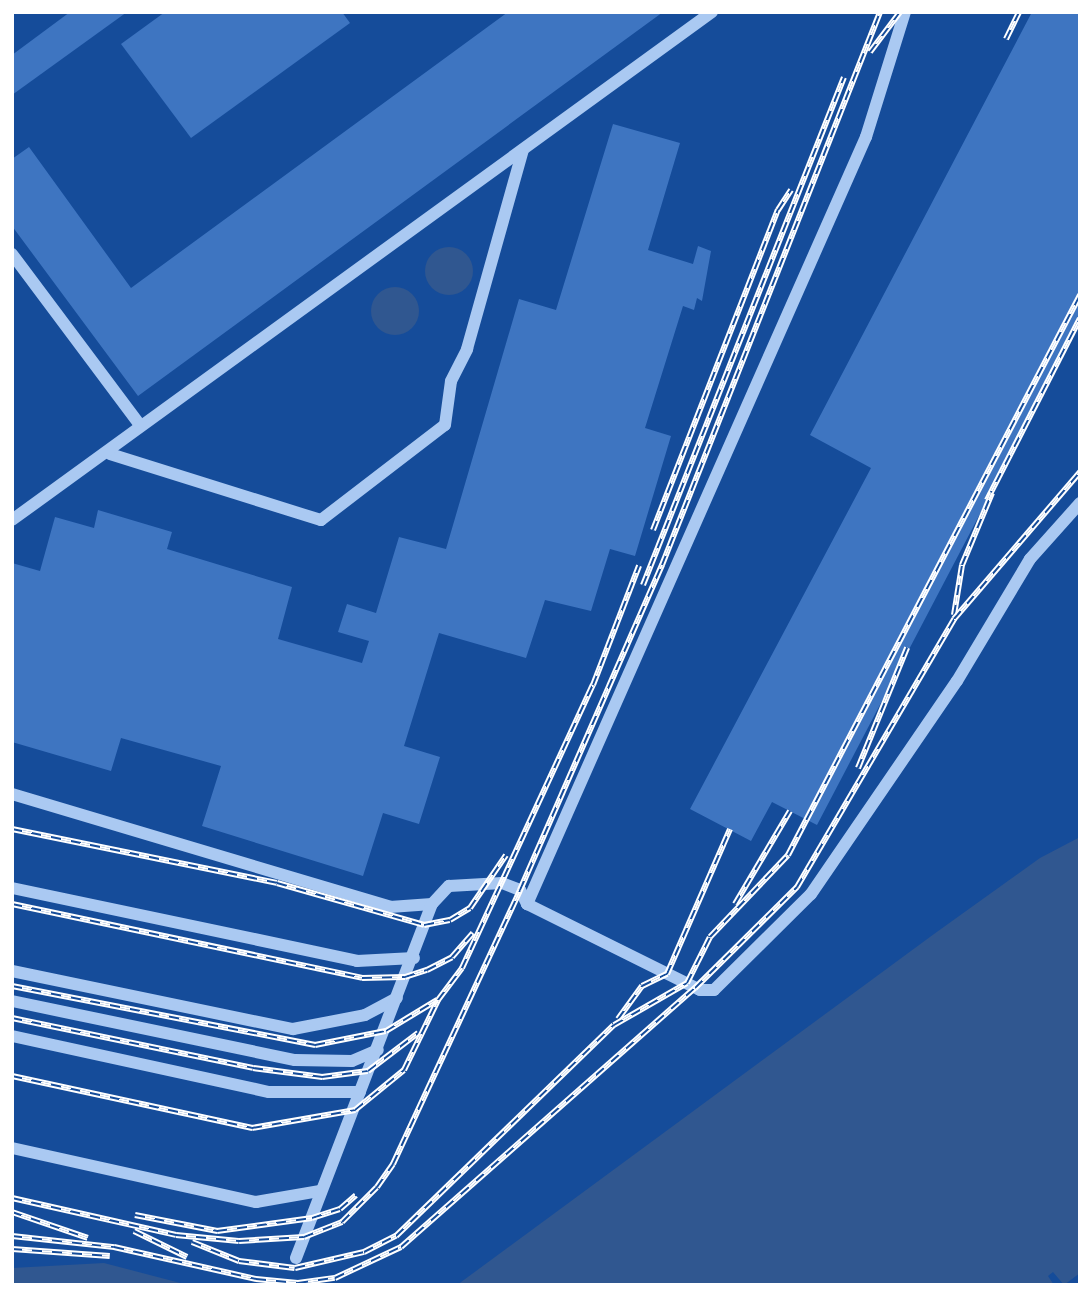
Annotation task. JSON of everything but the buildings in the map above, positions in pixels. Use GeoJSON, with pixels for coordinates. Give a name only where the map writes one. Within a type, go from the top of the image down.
{"type":"FeatureCollection","features":[{"type":"Feature","properties":{"kind":"street"},"geometry":{"type":"LineString","coordinates":[[12,520],[110,454],[140,425],[712,12]]}},
{"type":"Feature","properties":{"kind":"street"},"geometry":{"type":"LineString","coordinates":[[527,904],[866,136],[905,12]]}},
{"type":"Feature","properties":{"kind":"street"},"geometry":{"type":"LineString","coordinates":[[110,454],[321,520],[445,425],[451,381],[467,349],[523,150]]}},
{"type":"Feature","properties":{"kind":"street"},"geometry":{"type":"LineString","coordinates":[[12,254],[140,425]]}},
{"type":"Feature","properties":{"kind":"street"},"geometry":{"type":"LineString","coordinates":[[296,1258],[320,1191],[414,958],[432,904],[449,886],[489,881],[520,890],[527,904],[701,990],[714,990],[811,894],[957,681],[1030,559],[1080,503]]}},
{"type":"Feature","properties":{"kind":"street"},"geometry":{"type":"LineString","coordinates":[[12,793],[390,907],[432,904]]}},
{"type":"Feature","properties":{"kind":"street"},"geometry":{"type":"LineString","coordinates":[[12,888],[358,961],[414,958]]}},
{"type":"Feature","properties":{"kind":"street"},"geometry":{"type":"LineString","coordinates":[[12,971],[293,1029],[365,1015],[397,998]]}},
{"type":"Feature","properties":{"kind":"street"},"geometry":{"type":"LineString","coordinates":[[12,1001],[295,1060],[352,1061],[378,1050]]}},
{"type":"Feature","properties":{"kind":"street"},"geometry":{"type":"LineString","coordinates":[[12,1035],[269,1092],[360,1092]]}},
{"type":"Feature","properties":{"kind":"street"},"geometry":{"type":"LineString","coordinates":[[12,1148],[256,1202],[320,1191]]}},
{"type":"Feature","properties":{"kind":"water"},"geometry":{"type":"Polygon","coordinates":[[[449,247],[466,254],[473,271],[466,288],[449,295],[432,288],[425,271],[432,254],[449,247]]]}},
{"type":"Feature","properties":{"kind":"water"},"geometry":{"type":"Polygon","coordinates":[[[395,287],[404,288],[412,294],[418,302],[418,320],[412,328],[404,334],[395,335],[386,334],[378,328],[372,320],[371,311],[372,302],[378,294],[386,288],[395,287]]]}},
{"type":"Feature","properties":{"kind":"water"},"geometry":{"type":"Polygon","coordinates":[[[1080,837],[1080,1273],[1064,1285],[1053,1272],[1048,1276],[1054,1285],[457,1285],[934,934],[1040,858],[1080,837]]]}},
{"type":"Feature","properties":{"kind":"water"},"geometry":{"type":"Polygon","coordinates":[[[104,1263],[188,1285],[12,1285],[12,1268],[104,1263]]]}},
{"type":"Feature","properties":{"kind":"railway"},"geometry":{"type":"LineString","coordinates":[[12,1198],[176,1235],[239,1241],[304,1237],[342,1222],[377,1187],[393,1164],[520,890],[662,565],[880,12]]}},
{"type":"Feature","properties":{"kind":"railway"},"geometry":{"type":"LineString","coordinates":[[870,52],[900,12]]}},
{"type":"Feature","properties":{"kind":"railway"},"geometry":{"type":"LineString","coordinates":[[1006,39],[1019,12]]}},
{"type":"Feature","properties":{"kind":"railway"},"geometry":{"type":"LineString","coordinates":[[643,585],[844,77]]}},
{"type":"Feature","properties":{"kind":"railway"},"geometry":{"type":"LineString","coordinates":[[653,530],[778,210],[791,190]]}},
{"type":"Feature","properties":{"kind":"railway"},"geometry":{"type":"LineString","coordinates":[[192,1242],[239,1261],[295,1268],[364,1252],[396,1236],[614,1025],[687,983],[710,937],[788,855],[1080,295]]}},
{"type":"Feature","properties":{"kind":"railway"},"geometry":{"type":"LineString","coordinates":[[987,500],[1080,318]]}},
{"type":"Feature","properties":{"kind":"railway"},"geometry":{"type":"LineString","coordinates":[[12,1236],[114,1247],[256,1279],[298,1283],[335,1278],[401,1247],[695,988],[797,887],[954,619],[1080,472]]}},
{"type":"Feature","properties":{"kind":"railway"},"geometry":{"type":"LineString","coordinates":[[954,615],[962,565],[992,493]]}},
{"type":"Feature","properties":{"kind":"railway"},"geometry":{"type":"LineString","coordinates":[[12,1076],[252,1128],[355,1110],[404,1070],[438,1000],[462,968],[593,685],[639,566]]}},
{"type":"Feature","properties":{"kind":"railway"},"geometry":{"type":"LineString","coordinates":[[858,768],[907,648]]}},
{"type":"Feature","properties":{"kind":"railway"},"geometry":{"type":"LineString","coordinates":[[735,904],[790,811]]}},
{"type":"Feature","properties":{"kind":"railway"},"geometry":{"type":"LineString","coordinates":[[12,829],[277,883],[424,925],[450,920],[470,908],[506,855]]}},
{"type":"Feature","properties":{"kind":"railway"},"geometry":{"type":"LineString","coordinates":[[618,1019],[642,986],[667,974],[730,829]]}},
{"type":"Feature","properties":{"kind":"railway"},"geometry":{"type":"LineString","coordinates":[[12,904],[362,978],[405,977],[427,970],[452,957],[473,933]]}},
{"type":"Feature","properties":{"kind":"railway"},"geometry":{"type":"LineString","coordinates":[[12,986],[315,1045],[386,1031],[437,1000]]}},
{"type":"Feature","properties":{"kind":"railway"},"geometry":{"type":"LineString","coordinates":[[12,1018],[253,1068],[322,1077],[368,1071],[418,1033]]}},
{"type":"Feature","properties":{"kind":"railway"},"geometry":{"type":"LineString","coordinates":[[135,1215],[217,1231],[312,1218],[340,1209],[356,1195]]}},
{"type":"Feature","properties":{"kind":"railway"},"geometry":{"type":"LineString","coordinates":[[12,1212],[88,1238]]}},
{"type":"Feature","properties":{"kind":"railway"},"geometry":{"type":"LineString","coordinates":[[134,1231],[187,1257]]}},
{"type":"Feature","properties":{"kind":"railway"},"geometry":{"type":"LineString","coordinates":[[12,1249],[110,1256]]}}]}
